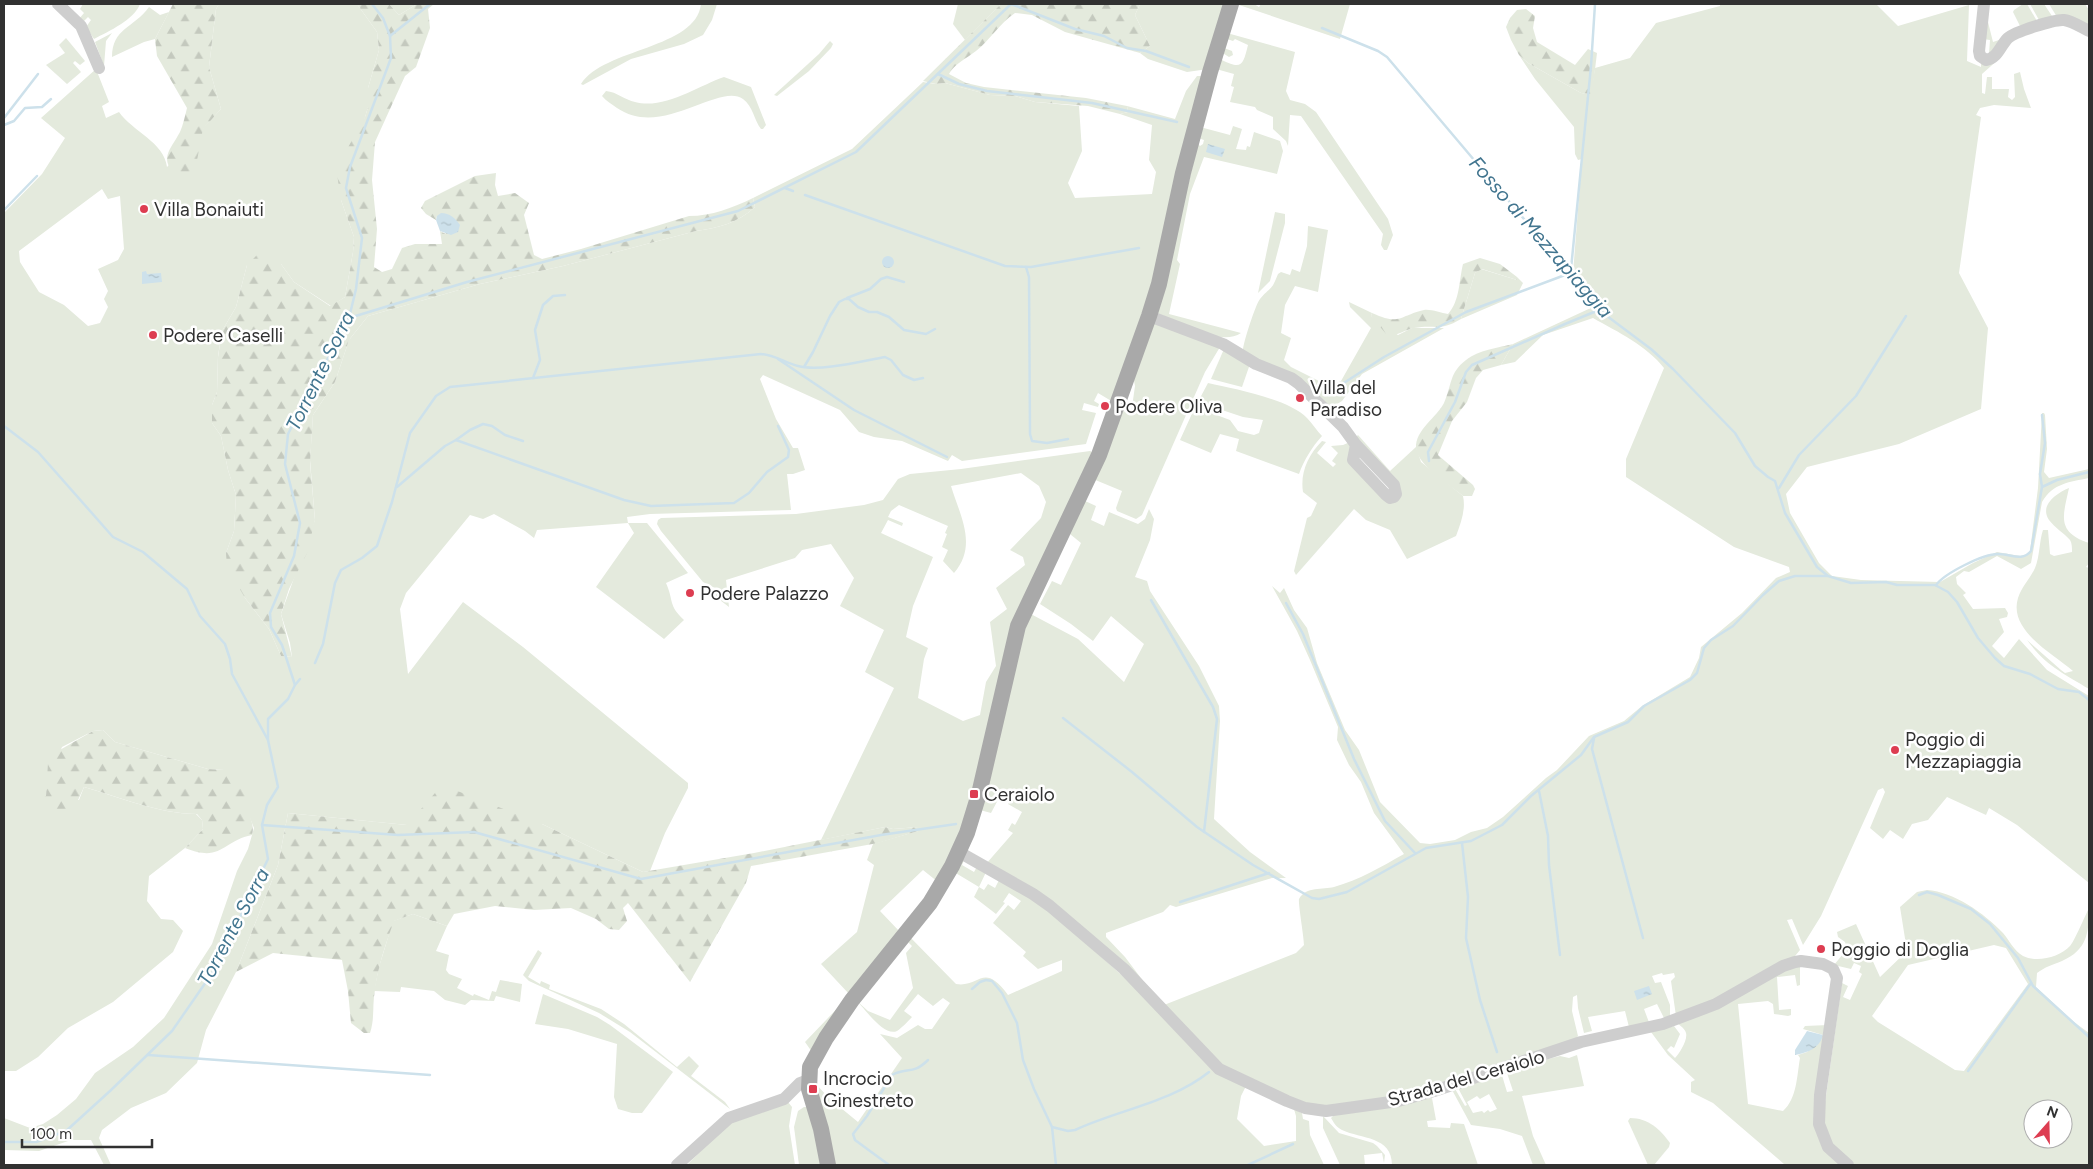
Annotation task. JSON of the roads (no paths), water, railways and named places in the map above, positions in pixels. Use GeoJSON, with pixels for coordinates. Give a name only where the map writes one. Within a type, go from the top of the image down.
{"type":"FeatureCollection","features":[{"type":"Feature","properties":{"kind":"main road"},"geometry":{"type":"LineString","coordinates":[[828,1165],[826,1147],[808,1080],[811,1065],[836,1023],[930,903],[959,852],[979,794],[1018,626],[1099,455],[1149,316],[1183,173],[1210,72],[1231,4]]}},
{"type":"Feature","properties":{"kind":"street"},"geometry":{"type":"LineString","coordinates":[[58,4],[82,26],[99,68]]}},
{"type":"Feature","properties":{"kind":"street"},"geometry":{"type":"LineString","coordinates":[[1984,4],[1979,51],[1982,59],[1994,57],[2007,39],[2014,34],[2060,20],[2089,31]]}},
{"type":"Feature","properties":{"kind":"street"},"geometry":{"type":"LineString","coordinates":[[1149,316],[1223,344],[1256,364],[1291,378],[1343,427],[1356,445]]}},
{"type":"Feature","properties":{"kind":"street","name":"Strada del Ceraiolo"},"geometry":{"type":"LineString","coordinates":[[959,852],[1033,894],[1050,906],[1124,969],[1219,1069],[1287,1101],[1315,1110],[1326,1111],[1398,1101],[1434,1091],[1581,1042],[1645,1030],[1674,1021],[1716,1004],[1782,966],[1801,961],[1822,964],[1833,969],[1837,978],[1820,1096],[1819,1124],[1828,1147],[1848,1165]]}},
{"type":"Feature","properties":{"kind":"street"},"geometry":{"type":"LineString","coordinates":[[677,1165],[729,1118],[781,1100],[789,1095],[800,1083],[808,1080]]}},
{"type":"Feature","properties":{"kind":"water"},"geometry":{"type":"Polygon","coordinates":[[[1208,144],[1225,149],[1222,157],[1206,152],[1208,144]]]}},
{"type":"Feature","properties":{"kind":"water"},"geometry":{"type":"Polygon","coordinates":[[[441,213],[450,215],[456,220],[460,225],[458,232],[451,235],[440,231],[436,220],[437,216],[441,213]]]}},
{"type":"Feature","properties":{"kind":"water"},"geometry":{"type":"Polygon","coordinates":[[[888,256],[894,262],[888,268],[882,262],[888,256]]]}},
{"type":"Feature","properties":{"kind":"water"},"geometry":{"type":"Polygon","coordinates":[[[146,271],[147,274],[161,273],[162,282],[142,284],[142,272],[146,271]]]}},
{"type":"Feature","properties":{"kind":"water"},"geometry":{"type":"Polygon","coordinates":[[[1649,986],[1652,994],[1637,1000],[1634,991],[1649,986]]]}},
{"type":"Feature","properties":{"kind":"water"},"geometry":{"type":"Polygon","coordinates":[[[1807,1031],[1823,1035],[1821,1040],[1816,1047],[1795,1055],[1795,1050],[1807,1031]]]}},
{"type":"Feature","properties":{"kind":"waterway","name":"Torrente Sorra"},"geometry":{"type":"LineString","coordinates":[[4,1142],[36,1142],[66,1131],[172,1031],[215,969],[268,859],[262,825],[267,805],[278,787],[268,740],[268,719],[288,699],[295,685],[282,645],[271,627],[270,613],[294,556],[300,523],[285,464],[288,434],[349,318],[356,289],[362,238],[346,188],[350,167],[391,58],[390,36],[383,18],[372,4]]}},
{"type":"Feature","properties":{"kind":"waterway"},"geometry":{"type":"LineString","coordinates":[[390,36],[430,4]]}},
{"type":"Feature","properties":{"kind":"waterway"},"geometry":{"type":"LineString","coordinates":[[1011,4],[1075,29],[1104,36],[1127,48],[1146,51],[1189,67]]}},
{"type":"Feature","properties":{"kind":"waterway"},"geometry":{"type":"LineString","coordinates":[[349,318],[467,282],[738,211],[856,152],[1011,4]]}},
{"type":"Feature","properties":{"kind":"waterway"},"geometry":{"type":"LineString","coordinates":[[1571,269],[1591,66],[1595,4]]}},
{"type":"Feature","properties":{"kind":"waterway","name":"Fosso di Mezzapiaggia"},"geometry":{"type":"LineString","coordinates":[[1322,28],[1378,51],[1387,57],[1535,232],[1571,269],[1599,310],[1651,349],[1735,433],[1755,466],[1775,481],[1785,513],[1817,567],[1828,576],[1851,583],[1886,582],[1897,585],[1935,585],[1948,592],[1957,602],[1978,638],[2004,666],[2030,674],[2058,689],[2079,692],[2089,700]]}},
{"type":"Feature","properties":{"kind":"waterway"},"geometry":{"type":"LineString","coordinates":[[4,118],[38,74]]}},
{"type":"Feature","properties":{"kind":"waterway"},"geometry":{"type":"LineString","coordinates":[[938,74],[959,84],[987,91],[1092,103],[1177,122]]}},
{"type":"Feature","properties":{"kind":"waterway"},"geometry":{"type":"LineString","coordinates":[[4,125],[14,121],[25,108],[42,107],[51,99]]}},
{"type":"Feature","properties":{"kind":"waterway"},"geometry":{"type":"LineString","coordinates":[[4,210],[37,176]]}},
{"type":"Feature","properties":{"kind":"waterway"},"geometry":{"type":"LineString","coordinates":[[785,188],[793,191]]}},
{"type":"Feature","properties":{"kind":"waterway"},"geometry":{"type":"LineString","coordinates":[[805,195],[1005,266],[1031,267],[1139,248]]}},
{"type":"Feature","properties":{"kind":"waterway"},"geometry":{"type":"LineString","coordinates":[[1026,267],[1029,277],[1030,434],[1032,441],[1047,443],[1068,439]]}},
{"type":"Feature","properties":{"kind":"waterway"},"geometry":{"type":"LineString","coordinates":[[1336,388],[1384,357],[1466,312],[1573,272]]}},
{"type":"Feature","properties":{"kind":"waterway"},"geometry":{"type":"LineString","coordinates":[[847,298],[870,289],[881,279],[887,277],[904,282]]}},
{"type":"Feature","properties":{"kind":"waterway"},"geometry":{"type":"LineString","coordinates":[[533,378],[540,360],[535,330],[543,305],[553,296],[565,295]]}},
{"type":"Feature","properties":{"kind":"waterway"},"geometry":{"type":"LineString","coordinates":[[804,367],[830,316],[839,302],[845,299],[849,299],[858,307],[869,312],[877,312],[889,317],[904,330],[926,334],[935,329]]}},
{"type":"Feature","properties":{"kind":"waterway"},"geometry":{"type":"LineString","coordinates":[[1429,461],[1428,452],[1455,402],[1466,372],[1472,365],[1599,310]]}},
{"type":"Feature","properties":{"kind":"waterway"},"geometry":{"type":"LineString","coordinates":[[1779,488],[1799,455],[1856,396],[1906,316]]}},
{"type":"Feature","properties":{"kind":"waterway"},"geometry":{"type":"LineString","coordinates":[[315,663],[323,644],[335,583],[341,570],[362,558],[377,546],[392,502],[410,433],[436,396],[450,387],[761,354],[807,368],[841,365],[885,357],[891,360],[903,375],[914,380],[923,378]]}},
{"type":"Feature","properties":{"kind":"waterway"},"geometry":{"type":"LineString","coordinates":[[778,359],[854,410],[947,457]]}},
{"type":"Feature","properties":{"kind":"waterway"},"geometry":{"type":"LineString","coordinates":[[2042,415],[2045,443],[2040,474],[2042,487]]}},
{"type":"Feature","properties":{"kind":"waterway"},"geometry":{"type":"LineString","coordinates":[[456,440],[483,424],[492,426],[505,435],[523,441]]}},
{"type":"Feature","properties":{"kind":"waterway"},"geometry":{"type":"LineString","coordinates":[[4,426],[38,452],[113,537],[143,552],[187,589],[200,616],[225,644],[232,674],[268,740]]}},
{"type":"Feature","properties":{"kind":"waterway"},"geometry":{"type":"LineString","coordinates":[[397,487],[445,446],[456,440],[624,500],[651,506],[734,503],[749,493],[767,472],[788,457],[789,450],[778,426]]}},
{"type":"Feature","properties":{"kind":"waterway"},"geometry":{"type":"LineString","coordinates":[[1936,585],[1947,575],[1983,557],[1998,554],[2020,557],[2028,554],[2031,551],[2042,487],[2057,480],[2089,472]]}},
{"type":"Feature","properties":{"kind":"waterway"},"geometry":{"type":"LineString","coordinates":[[1063,718],[1132,772],[1197,827],[1253,865],[1312,898],[1319,899],[1347,892],[1426,848],[1471,841],[1502,825],[1531,796],[1581,755],[1594,737],[1628,722],[1644,706],[1690,680],[1697,673],[1704,648],[1711,640],[1733,626],[1779,581],[1795,576],[1827,576]]}},
{"type":"Feature","properties":{"kind":"waterway"},"geometry":{"type":"LineString","coordinates":[[1151,600],[1213,707],[1217,719],[1204,832]]}},
{"type":"Feature","properties":{"kind":"waterway"},"geometry":{"type":"LineString","coordinates":[[1286,603],[1303,634],[1354,759],[1385,821],[1415,853]]}},
{"type":"Feature","properties":{"kind":"waterway","name":"Torrente Sorra"},"geometry":{"type":"LineString","coordinates":[[295,685],[300,679]]}},
{"type":"Feature","properties":{"kind":"waterway"},"geometry":{"type":"LineString","coordinates":[[1594,738],[1592,749],[1643,938]]}},
{"type":"Feature","properties":{"kind":"waterway"},"geometry":{"type":"LineString","coordinates":[[1539,791],[1548,836],[1549,865],[1560,955]]}},
{"type":"Feature","properties":{"kind":"waterway"},"geometry":{"type":"LineString","coordinates":[[262,825],[398,835],[474,832],[641,879],[881,835],[956,824]]}},
{"type":"Feature","properties":{"kind":"waterway"},"geometry":{"type":"LineString","coordinates":[[1462,843],[1468,897],[1466,938],[1480,1000],[1497,1052]]}},
{"type":"Feature","properties":{"kind":"waterway"},"geometry":{"type":"LineString","coordinates":[[1180,902],[1269,873]]}},
{"type":"Feature","properties":{"kind":"waterway"},"geometry":{"type":"LineString","coordinates":[[1919,895],[1927,892],[1938,895],[1971,909],[1990,924],[2018,958],[2033,986],[2089,1037]]}},
{"type":"Feature","properties":{"kind":"waterway"},"geometry":{"type":"LineString","coordinates":[[972,989],[980,982],[992,981],[1002,993],[1017,1023],[1023,1060],[1052,1127],[1056,1165]]}},
{"type":"Feature","properties":{"kind":"waterway"},"geometry":{"type":"LineString","coordinates":[[1968,1071],[2031,983]]}},
{"type":"Feature","properties":{"kind":"waterway"},"geometry":{"type":"LineString","coordinates":[[148,1055],[430,1075]]}},
{"type":"Feature","properties":{"kind":"waterway"},"geometry":{"type":"LineString","coordinates":[[889,1165],[855,1140],[853,1134],[867,1116],[892,1075],[918,1068],[928,1060]]}},
{"type":"Feature","properties":{"kind":"waterway"},"geometry":{"type":"LineString","coordinates":[[1052,1127],[1068,1131],[1075,1130],[1162,1098],[1178,1091],[1209,1072]]}},
{"type":"Feature","properties":{"kind":"waterway"},"geometry":{"type":"LineString","coordinates":[[1248,1165],[1293,1144]]}},
{"type":"Feature","properties":{"kind":"place","name":"Villa Bonaiuti"},"geometry":{"type":"Point","coordinates":[144,209]}},
{"type":"Feature","properties":{"kind":"place","name":"Podere Caselli"},"geometry":{"type":"Point","coordinates":[153,335]}},
{"type":"Feature","properties":{"kind":"place","name":"Villa del Paradiso"},"geometry":{"type":"Point","coordinates":[1300,398]}},
{"type":"Feature","properties":{"kind":"place","name":"Podere Oliva"},"geometry":{"type":"Point","coordinates":[1105,406]}},
{"type":"Feature","properties":{"kind":"place","name":"Podere Palazzo"},"geometry":{"type":"Point","coordinates":[690,593]}},
{"type":"Feature","properties":{"kind":"place","name":"Poggio di Mezzapiaggia"},"geometry":{"type":"Point","coordinates":[1895,750]}},
{"type":"Feature","properties":{"kind":"place","name":"Ceraiolo"},"geometry":{"type":"Point","coordinates":[974,794]}},
{"type":"Feature","properties":{"kind":"place","name":"Poggio di Doglia"},"geometry":{"type":"Point","coordinates":[1821,949]}},
{"type":"Feature","properties":{"kind":"place","name":"Incrocio Ginestreto"},"geometry":{"type":"Point","coordinates":[813,1089]}}]}
